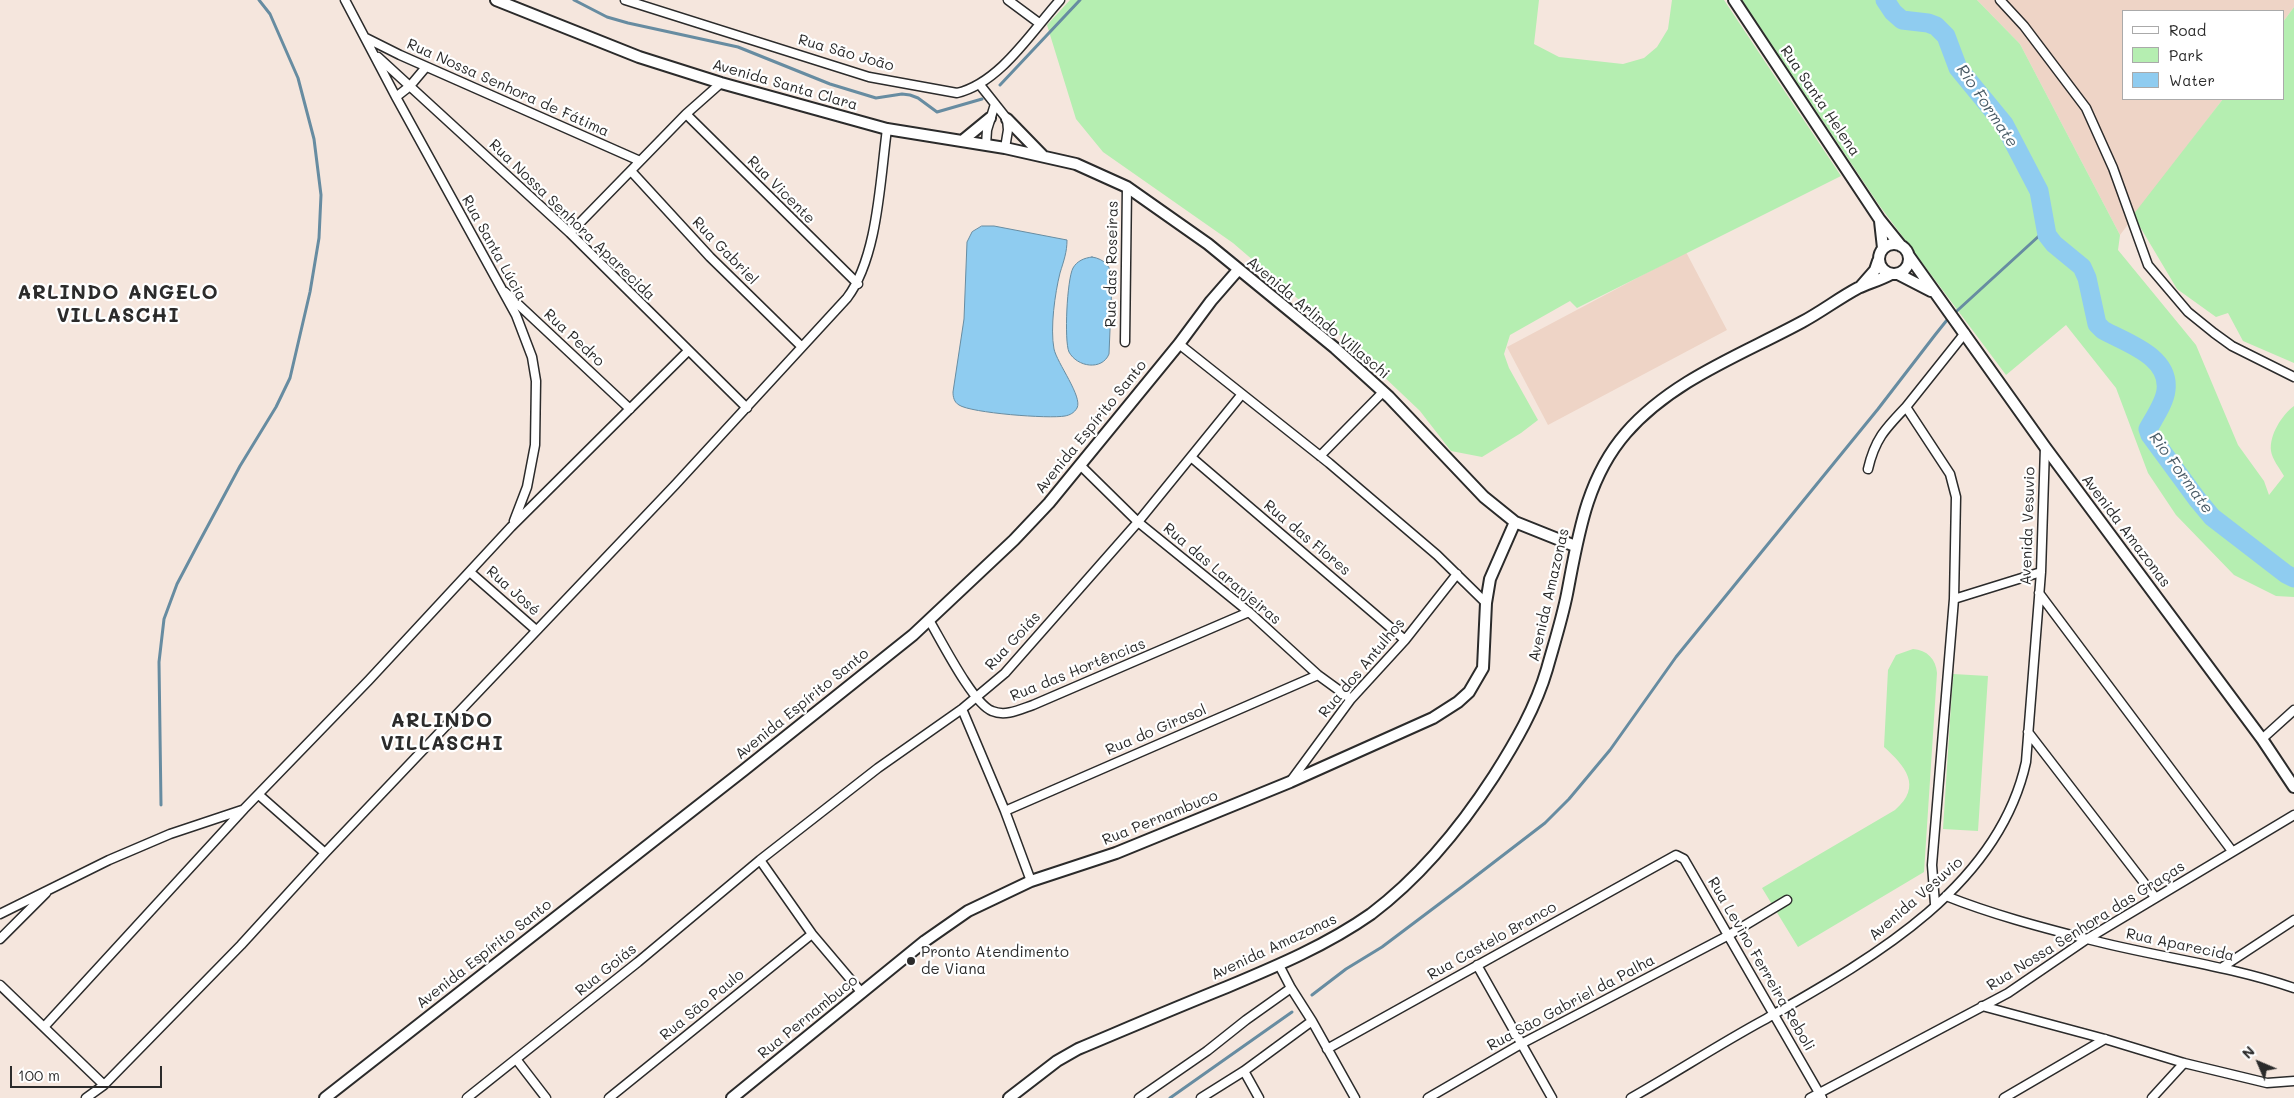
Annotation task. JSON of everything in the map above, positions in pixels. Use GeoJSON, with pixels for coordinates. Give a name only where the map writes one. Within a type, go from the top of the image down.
{"type":"FeatureCollection","features":[{"type":"Feature","properties":{"kind":"street","name":"Rua Santa Lúcia"},"geometry":{"type":"LineString","coordinates":[[345,0],[500,287],[525,335],[532,357],[536,381],[536,426],[532,466],[522,505],[512,527]]}},
{"type":"Feature","properties":{"kind":"street","name":"Rua São João"},"geometry":{"type":"LineString","coordinates":[[625,0],[869,76],[957,93],[980,85],[1006,63],[1060,0]]}},
{"type":"Feature","properties":{"kind":"street"},"geometry":{"type":"LineString","coordinates":[[1008,0],[1039,23]]}},
{"type":"Feature","properties":{"kind":"street","name":"Rua Santa Helena"},"geometry":{"type":"LineString","coordinates":[[1734,0],[1880,220],[1901,246]]}},
{"type":"Feature","properties":{"kind":"street"},"geometry":{"type":"LineString","coordinates":[[2000,0],[2024,26],[2086,108],[2113,168],[2148,265],[2188,312],[2214,333],[2232,346],[2294,377]]}},
{"type":"Feature","properties":{"kind":"street","name":"Avenida Santa Clara"},"geometry":{"type":"LineString","coordinates":[[503,1],[639,57],[721,83],[887,129],[1005,148],[1076,164]]}},
{"type":"Feature","properties":{"kind":"street","name":"Rua Nossa Senhora de Fátima"},"geometry":{"type":"LineString","coordinates":[[366,38],[426,67],[640,161]]}},
{"type":"Feature","properties":{"kind":"street","name":"Rua Nossa Senhora Aparecida"},"geometry":{"type":"LineString","coordinates":[[375,54],[570,233],[746,408]]}},
{"type":"Feature","properties":{"kind":"street"},"geometry":{"type":"LineString","coordinates":[[396,97],[410,86],[426,67]]}},
{"type":"Feature","properties":{"kind":"street"},"geometry":{"type":"LineString","coordinates":[[570,233],[686,114],[721,83]]}},
{"type":"Feature","properties":{"kind":"street"},"geometry":{"type":"LineString","coordinates":[[980,85],[1006,119],[1044,157]]}},
{"type":"Feature","properties":{"kind":"street"},"geometry":{"type":"LineString","coordinates":[[986,145],[990,118],[995,104]]}},
{"type":"Feature","properties":{"kind":"street","name":"Rua Vicente"},"geometry":{"type":"LineString","coordinates":[[686,114],[759,189],[858,284]]}},
{"type":"Feature","properties":{"kind":"street"},"geometry":{"type":"LineString","coordinates":[[962,141],[990,118]]}},
{"type":"Feature","properties":{"kind":"street"},"geometry":{"type":"LineString","coordinates":[[1005,148],[1008,130],[1006,119]]}},
{"type":"Feature","properties":{"kind":"street"},"geometry":{"type":"LineString","coordinates":[[86,1098],[104,1085],[241,945],[325,853],[746,408],[858,284],[872,241],[887,129]]}},
{"type":"Feature","properties":{"kind":"street","name":"Avenida Arlindo Villaschi"},"geometry":{"type":"LineString","coordinates":[[1076,164],[1127,187],[1208,244],[1335,348],[1382,392],[1484,497],[1516,522],[1575,546]]}},
{"type":"Feature","properties":{"kind":"street","name":"Rua Gabriel"},"geometry":{"type":"LineString","coordinates":[[631,171],[710,257],[802,347]]}},
{"type":"Feature","properties":{"kind":"street","name":"Rua das Roseiras"},"geometry":{"type":"LineString","coordinates":[[1125,342],[1127,187]]}},
{"type":"Feature","properties":{"kind":"street","name":"Rua Santa Helena"},"geometry":{"type":"LineString","coordinates":[[1880,220],[1883,248]]}},
{"type":"Feature","properties":{"kind":"street"},"geometry":{"type":"LineString","coordinates":[[1892,244],[1901,246],[1908,256],[1907,267],[1894,274],[1882,270],[1878,261],[1883,248],[1892,244]]}},
{"type":"Feature","properties":{"kind":"street","name":"Avenida Amazonas"},"geometry":{"type":"LineString","coordinates":[[1908,256],[2045,447],[2262,740],[2294,787]]}},
{"type":"Feature","properties":{"kind":"street","name":"Avenida Amazonas"},"geometry":{"type":"LineString","coordinates":[[1860,287],[1875,270],[1878,261]]}},
{"type":"Feature","properties":{"kind":"street","name":"Avenida Espírito Santo"},"geometry":{"type":"LineString","coordinates":[[325,1098],[744,770],[929,620],[1014,540],[1080,465],[1179,344],[1211,300],[1238,270]]}},
{"type":"Feature","properties":{"kind":"street","name":"Avenida Amazonas"},"geometry":{"type":"LineString","coordinates":[[1009,1098],[1057,1061],[1078,1049],[1279,965],[1339,935],[1373,912],[1430,860],[1480,798],[1521,729],[1543,681],[1566,597],[1575,546],[1587,500],[1598,473],[1610,453],[1646,412],[1685,384],[1804,321],[1860,287],[1894,274],[1920,284],[1934,293]]}},
{"type":"Feature","properties":{"kind":"street","name":"Rua Pedro"},"geometry":{"type":"LineString","coordinates":[[500,287],[630,409]]}},
{"type":"Feature","properties":{"kind":"street"},"geometry":{"type":"LineString","coordinates":[[1868,469],[1872,449],[1878,438],[1906,407],[1965,333]]}},
{"type":"Feature","properties":{"kind":"street"},"geometry":{"type":"LineString","coordinates":[[1179,344],[1320,456],[1437,554],[1486,603]]}},
{"type":"Feature","properties":{"kind":"street"},"geometry":{"type":"LineString","coordinates":[[44,1027],[244,810],[471,573],[512,527],[688,351]]}},
{"type":"Feature","properties":{"kind":"street"},"geometry":{"type":"LineString","coordinates":[[1320,456],[1382,392]]}},
{"type":"Feature","properties":{"kind":"street","name":"Rua Goiás"},"geometry":{"type":"LineString","coordinates":[[467,1098],[638,962],[760,860],[878,768],[962,710],[1005,673],[1138,522],[1242,394]]}},
{"type":"Feature","properties":{"kind":"street"},"geometry":{"type":"LineString","coordinates":[[1906,407],[1950,474],[1956,497],[1954,599],[1932,865],[1935,904]]}},
{"type":"Feature","properties":{"kind":"street","name":"Avenida Vesuvio"},"geometry":{"type":"LineString","coordinates":[[1631,1098],[1882,949],[1946,896],[1971,871],[2007,818],[2021,787],[2026,762],[2041,572],[2045,447]]}},
{"type":"Feature","properties":{"kind":"street","name":"Rua das Flores"},"geometry":{"type":"LineString","coordinates":[[1190,457],[1405,640]]}},
{"type":"Feature","properties":{"kind":"street","name":"Rua das Laranjeiras"},"geometry":{"type":"LineString","coordinates":[[1080,465],[1138,522],[1248,612],[1318,675],[1351,699]]}},
{"type":"Feature","properties":{"kind":"street","name":"Rua Pernambuco"},"geometry":{"type":"LineString","coordinates":[[732,1098],[946,925],[968,911],[1031,880],[1116,853],[1290,782],[1433,718],[1458,702],[1469,692],[1483,668],[1486,603],[1490,579],[1516,522]]}},
{"type":"Feature","properties":{"kind":"street"},"geometry":{"type":"LineString","coordinates":[[1954,599],[2041,572]]}},
{"type":"Feature","properties":{"kind":"street","name":"Rua José"},"geometry":{"type":"LineString","coordinates":[[471,573],[536,630]]}},
{"type":"Feature","properties":{"kind":"street","name":"Rua dos Antulhos"},"geometry":{"type":"LineString","coordinates":[[1290,782],[1351,699],[1405,640],[1457,574]]}},
{"type":"Feature","properties":{"kind":"street"},"geometry":{"type":"LineString","coordinates":[[2039,593],[2232,851]]}},
{"type":"Feature","properties":{"kind":"street","name":"Rua das Hortências"},"geometry":{"type":"LineString","coordinates":[[929,620],[975,697],[992,711],[1008,713],[1094,679],[1248,612]]}},
{"type":"Feature","properties":{"kind":"street","name":"Rua do Girasol"},"geometry":{"type":"LineString","coordinates":[[1006,810],[1318,675]]}},
{"type":"Feature","properties":{"kind":"street"},"geometry":{"type":"LineString","coordinates":[[962,710],[1006,810],[1031,880]]}},
{"type":"Feature","properties":{"kind":"street"},"geometry":{"type":"LineString","coordinates":[[2262,740],[2294,710]]}},
{"type":"Feature","properties":{"kind":"street"},"geometry":{"type":"LineString","coordinates":[[2028,732],[2155,897]]}},
{"type":"Feature","properties":{"kind":"street"},"geometry":{"type":"LineString","coordinates":[[259,795],[325,853]]}},
{"type":"Feature","properties":{"kind":"street"},"geometry":{"type":"LineString","coordinates":[[0,914],[52,886],[170,834],[244,810]]}},
{"type":"Feature","properties":{"kind":"street","name":"Rua Nossa Senhora das Graças"},"geometry":{"type":"LineString","coordinates":[[1810,1098],[1821,1095],[2008,993],[2155,897],[2294,815]]}},
{"type":"Feature","properties":{"kind":"street","name":"Rua Levino Ferreira Reboli"},"geometry":{"type":"LineString","coordinates":[[1670,857],[1676,855],[1684,859],[1821,1095]]}},
{"type":"Feature","properties":{"kind":"street","name":"Rua Castelo Branco"},"geometry":{"type":"LineString","coordinates":[[1327,1049],[1670,857]]}},
{"type":"Feature","properties":{"kind":"street"},"geometry":{"type":"LineString","coordinates":[[760,860],[812,934],[862,993]]}},
{"type":"Feature","properties":{"kind":"street"},"geometry":{"type":"LineString","coordinates":[[0,939],[52,886]]}},
{"type":"Feature","properties":{"kind":"street","name":"Rua Aparecida"},"geometry":{"type":"LineString","coordinates":[[1946,896],[2088,939],[2266,978],[2294,988]]}},
{"type":"Feature","properties":{"kind":"street","name":"Rua São Gabriel da Palha"},"geometry":{"type":"LineString","coordinates":[[1428,1098],[1521,1044],[1729,935],[1787,900]]}},
{"type":"Feature","properties":{"kind":"street"},"geometry":{"type":"LineString","coordinates":[[2220,968],[2291,922],[2294,932]]}},
{"type":"Feature","properties":{"kind":"street","name":"Rua São Paulo"},"geometry":{"type":"LineString","coordinates":[[609,1098],[812,934]]}},
{"type":"Feature","properties":{"kind":"street"},"geometry":{"type":"LineString","coordinates":[[1279,965],[1355,1098]]}},
{"type":"Feature","properties":{"kind":"street"},"geometry":{"type":"LineString","coordinates":[[1477,965],[1552,1098]]}},
{"type":"Feature","properties":{"kind":"street"},"geometry":{"type":"LineString","coordinates":[[0,985],[104,1085]]}},
{"type":"Feature","properties":{"kind":"street"},"geometry":{"type":"LineString","coordinates":[[1139,1098],[1207,1051],[1291,988]]}},
{"type":"Feature","properties":{"kind":"street"},"geometry":{"type":"LineString","coordinates":[[1982,1006],[2105,1039],[2184,1064],[2267,1083],[2294,1081]]}},
{"type":"Feature","properties":{"kind":"street"},"geometry":{"type":"LineString","coordinates":[[1201,1098],[1244,1071],[1312,1021]]}},
{"type":"Feature","properties":{"kind":"street"},"geometry":{"type":"LineString","coordinates":[[2004,1098],[2105,1039]]}},
{"type":"Feature","properties":{"kind":"street"},"geometry":{"type":"LineString","coordinates":[[516,1058],[546,1098]]}},
{"type":"Feature","properties":{"kind":"street"},"geometry":{"type":"LineString","coordinates":[[2155,1097],[2184,1064]]}},
{"type":"Feature","properties":{"kind":"street"},"geometry":{"type":"LineString","coordinates":[[1244,1071],[1259,1098]]}},
{"type":"Feature","properties":{"kind":"shaded area"},"geometry":{"type":"Polygon","coordinates":[[[1977,0],[2294,0],[2294,7],[2284,21],[2284,10],[2122,10],[2122,100],[2222,100],[2120,235],[2020,44],[1977,0]]]}},
{"type":"Feature","properties":{"kind":"shaded area"},"geometry":{"type":"Polygon","coordinates":[[[1686,252],[1727,330],[1548,425],[1507,347],[1686,252]]]}},
{"type":"Feature","properties":{"kind":"green space"},"geometry":{"type":"Polygon","coordinates":[[[1070,0],[1539,0],[1534,44],[1559,57],[1623,64],[1644,58],[1657,47],[1668,29],[1672,0],[1724,0],[1841,176],[1577,308],[1570,301],[1510,335],[1504,354],[1509,368],[1538,420],[1482,457],[1451,451],[1420,411],[1340,335],[1233,243],[1103,152],[1076,119],[1047,25],[1070,0]]]}},
{"type":"Feature","properties":{"kind":"green space"},"geometry":{"type":"Polygon","coordinates":[[[1742,0],[1977,0],[2020,44],[2120,235],[2118,250],[2196,345],[2238,445],[2264,481],[2269,495],[2284,476],[2274,461],[2271,451],[2272,438],[2281,420],[2294,406],[2294,597],[2276,596],[2234,575],[2176,515],[2148,473],[2116,388],[2066,325],[2006,375],[1879,205],[1742,0]]]}},
{"type":"Feature","properties":{"kind":"green space"},"geometry":{"type":"Polygon","coordinates":[[[2294,7],[2294,363],[2243,341],[2228,313],[2216,317],[2177,289],[2133,215],[2222,100],[2284,100],[2284,21],[2294,7]]]}},
{"type":"Feature","properties":{"kind":"green space"},"geometry":{"type":"Polygon","coordinates":[[[1913,649],[1923,651],[1930,656],[1935,663],[1937,673],[1924,872],[1798,947],[1762,888],[1895,810],[1903,801],[1908,793],[1908,777],[1899,761],[1884,747],[1888,670],[1896,655],[1913,649]]]}},
{"type":"Feature","properties":{"kind":"green space"},"geometry":{"type":"Polygon","coordinates":[[[1953,674],[1988,676],[1978,831],[1943,829],[1953,674]]]}},
{"type":"Feature","properties":{"kind":"water"},"geometry":{"type":"Polygon","coordinates":[[[982,226],[994,226],[1067,240],[1066,252],[1056,290],[1053,341],[1056,355],[1073,388],[1078,403],[1075,411],[1070,414],[1043,417],[978,411],[959,405],[954,399],[953,392],[964,319],[967,242],[972,232],[982,226]]]}},
{"type":"Feature","properties":{"kind":"water"},"geometry":{"type":"Polygon","coordinates":[[[1092,257],[1107,264],[1111,272],[1112,281],[1109,354],[1101,363],[1089,365],[1078,361],[1069,352],[1066,323],[1069,284],[1073,268],[1081,260],[1092,257]]]}},
{"type":"Feature","properties":{"kind":"waterway"},"geometry":{"type":"LineString","coordinates":[[161,805],[159,662],[164,619],[177,584],[240,466],[276,407],[290,378],[310,292],[319,238],[321,195],[314,139],[298,78],[270,14],[259,0]]}},
{"type":"Feature","properties":{"kind":"waterway"},"geometry":{"type":"LineString","coordinates":[[574,0],[607,17],[738,47],[830,84],[876,98],[902,94],[910,95],[918,98],[937,112],[982,99]]}},
{"type":"Feature","properties":{"kind":"waterway"},"geometry":{"type":"LineString","coordinates":[[1000,85],[1080,0]]}},
{"type":"Feature","properties":{"kind":"waterway","name":"Rio Formate"},"geometry":{"type":"LineString","coordinates":[[1885,0],[1893,12],[1902,20],[1928,23],[1936,26],[1946,36],[1958,68],[2004,124],[2039,191],[2047,235],[2054,244],[2082,267],[2087,278],[2097,324],[2103,330],[2145,352],[2161,368],[2165,378],[2166,390],[2161,405],[2148,429],[2150,435],[2212,517],[2286,574],[2294,578]]}},
{"type":"Feature","properties":{"kind":"waterway"},"geometry":{"type":"LineString","coordinates":[[1312,995],[1346,969],[1382,947],[1463,886],[1545,823],[1569,799],[1610,750],[1676,657],[1878,409],[1947,320],[2040,235],[2047,233]]}},
{"type":"Feature","properties":{"kind":"waterway"},"geometry":{"type":"LineString","coordinates":[[1170,1098],[1292,1012]]}},
{"type":"Feature","properties":{"kind":"place","name":"Pronto Atendimento de Viana"},"geometry":{"type":"Point","coordinates":[911,961]}},
{"type":"Feature","properties":{"kind":"district","name":"ARLINDO ANGELO VILLASCHI"},"geometry":{"type":"Point","coordinates":[118,304]}},
{"type":"Feature","properties":{"kind":"district","name":"ARLINDO VILLASCHI"},"geometry":{"type":"Point","coordinates":[442,732]}}]}
